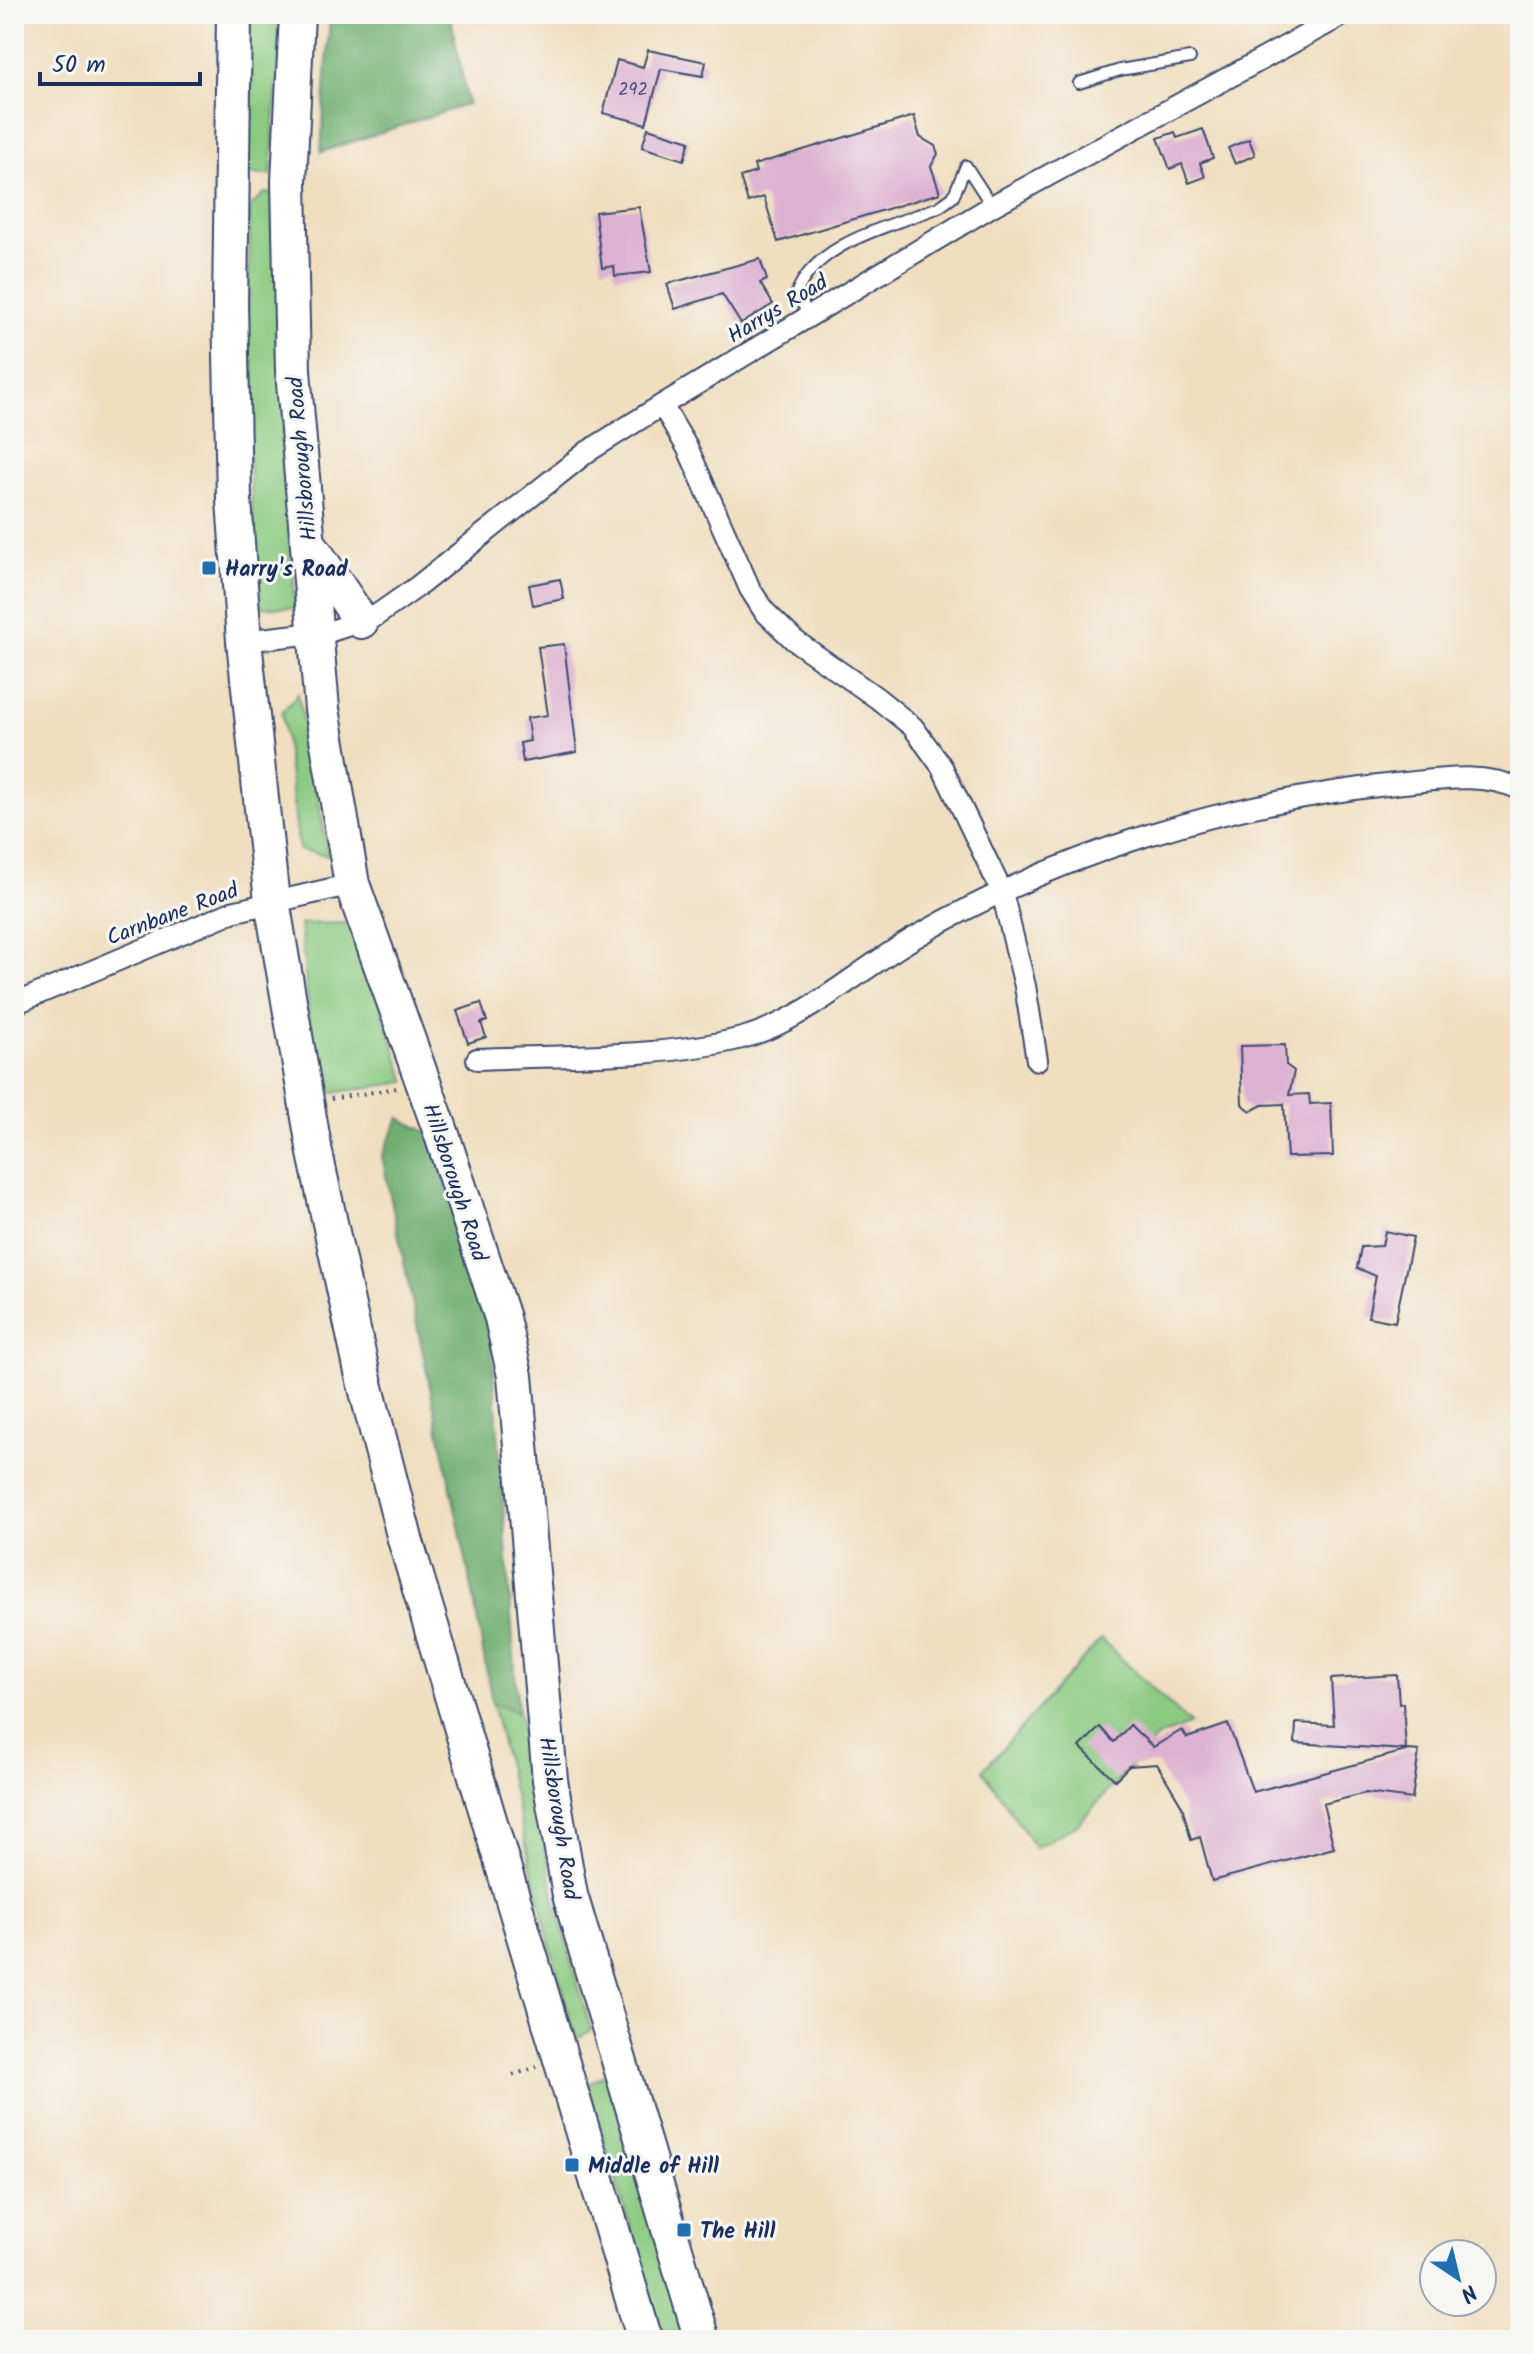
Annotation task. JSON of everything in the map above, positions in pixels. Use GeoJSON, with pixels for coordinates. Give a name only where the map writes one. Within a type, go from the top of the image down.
{"type":"FeatureCollection","features":[{"type":"Feature","properties":{"kind":"highway"},"geometry":{"type":"LineString","coordinates":[[234,14],[231,457],[244,641],[272,901],[307,1103],[337,1260],[405,1539],[645,2340]]}},
{"type":"Feature","properties":{"kind":"highway","name":"Hillsborough Road"},"geometry":{"type":"LineString","coordinates":[[297,14],[289,213],[293,371],[322,709],[352,884],[424,1084],[502,1318],[515,1376],[550,1780],[570,1895],[702,2340]]}},
{"type":"Feature","properties":{"kind":"highway"},"geometry":{"type":"LineString","coordinates":[[307,541],[341,596],[361,621]]}},
{"type":"Feature","properties":{"kind":"street","name":"Harrys Road"},"geometry":{"type":"LineString","coordinates":[[244,641],[331,631],[374,617],[417,587],[587,452],[662,405],[992,206],[1345,14]]}},
{"type":"Feature","properties":{"kind":"street"},"geometry":{"type":"LineString","coordinates":[[662,405],[688,449],[750,589],[764,611],[794,640],[913,727],[942,767],[1002,892],[1025,986],[1037,1060]]}},
{"type":"Feature","properties":{"kind":"street"},"geometry":{"type":"LineString","coordinates":[[477,1059],[689,1047],[743,1038],[785,1022],[915,938],[1002,892],[1175,827],[1251,806],[1352,789],[1459,777],[1495,780],[1520,789]]}},
{"type":"Feature","properties":{"kind":"street","name":"Carnbane Road"},"geometry":{"type":"LineString","coordinates":[[14,1004],[171,935],[272,901],[352,884]]}},
{"type":"Feature","properties":{"kind":"lane"},"geometry":{"type":"LineString","coordinates":[[1079,83],[1120,70],[1190,58]]}},
{"type":"Feature","properties":{"kind":"lane"},"geometry":{"type":"LineString","coordinates":[[809,317],[797,292],[803,278],[820,261],[829,253],[939,207],[953,197],[966,166],[992,206]]}},
{"type":"Feature","properties":{"kind":"path"},"geometry":{"type":"LineString","coordinates":[[307,1103],[424,1084]]}},
{"type":"Feature","properties":{"kind":"green space"},"geometry":{"type":"Polygon","coordinates":[[[250,14],[281,14],[271,175],[244,174],[250,14]]]}},
{"type":"Feature","properties":{"kind":"green space"},"geometry":{"type":"Polygon","coordinates":[[[330,14],[450,14],[468,104],[321,152],[330,14]]]}},
{"type":"Feature","properties":{"kind":"green space"},"geometry":{"type":"Polygon","coordinates":[[[264,193],[276,194],[295,608],[260,607],[257,585],[247,429],[250,208],[264,193]]]}},
{"type":"Feature","properties":{"kind":"green space"},"geometry":{"type":"Polygon","coordinates":[[[298,694],[329,856],[299,850],[282,712],[298,694]]]}},
{"type":"Feature","properties":{"kind":"green space"},"geometry":{"type":"Polygon","coordinates":[[[353,923],[406,1082],[317,1095],[300,924],[353,923]]]}},
{"type":"Feature","properties":{"kind":"green space"},"geometry":{"type":"Polygon","coordinates":[[[399,1118],[430,1133],[490,1321],[518,1712],[492,1703],[473,1594],[382,1156],[399,1118]]]}},
{"type":"Feature","properties":{"kind":"green space"},"geometry":{"type":"Polygon","coordinates":[[[1101,1639],[1190,1724],[1157,1738],[1078,1824],[1035,1848],[983,1770],[1101,1639]]]}},
{"type":"Feature","properties":{"kind":"green space"},"geometry":{"type":"Polygon","coordinates":[[[492,1703],[518,1712],[525,1735],[556,1905],[591,2030],[577,2039],[551,1949],[492,1703]]]}},
{"type":"Feature","properties":{"kind":"green space"},"geometry":{"type":"Polygon","coordinates":[[[606,2074],[687,2340],[664,2340],[587,2084],[606,2074]]]}},
{"type":"Feature","properties":{"kind":"building"},"geometry":{"type":"Polygon","coordinates":[[[648,50],[706,62],[703,76],[661,69],[646,124],[603,113],[617,60],[643,67],[648,50]]]}},
{"type":"Feature","properties":{"kind":"building"},"geometry":{"type":"Polygon","coordinates":[[[914,116],[920,137],[935,146],[938,154],[931,166],[940,193],[778,242],[764,197],[748,202],[740,177],[756,172],[754,165],[914,116]]]}},
{"type":"Feature","properties":{"kind":"building"},"geometry":{"type":"Polygon","coordinates":[[[648,128],[690,141],[684,160],[642,147],[648,128]]]}},
{"type":"Feature","properties":{"kind":"building"},"geometry":{"type":"Polygon","coordinates":[[[1203,129],[1213,158],[1200,163],[1205,177],[1189,183],[1182,164],[1170,169],[1158,138],[1175,132],[1177,138],[1203,129]]]}},
{"type":"Feature","properties":{"kind":"building"},"geometry":{"type":"Polygon","coordinates":[[[1249,139],[1255,155],[1235,164],[1228,148],[1249,139]]]}},
{"type":"Feature","properties":{"kind":"building"},"geometry":{"type":"Polygon","coordinates":[[[639,207],[651,272],[615,276],[614,266],[602,268],[595,212],[639,207]]]}},
{"type":"Feature","properties":{"kind":"building"},"geometry":{"type":"Polygon","coordinates":[[[760,259],[767,280],[760,283],[773,304],[741,324],[722,294],[675,309],[667,284],[760,259]]]}},
{"type":"Feature","properties":{"kind":"building"},"geometry":{"type":"Polygon","coordinates":[[[560,579],[564,599],[533,605],[529,585],[560,579]]]}},
{"type":"Feature","properties":{"kind":"building"},"geometry":{"type":"Polygon","coordinates":[[[564,644],[577,752],[523,762],[520,743],[530,741],[527,718],[548,715],[538,647],[564,644]]]}},
{"type":"Feature","properties":{"kind":"building"},"geometry":{"type":"Polygon","coordinates":[[[481,1003],[487,1021],[481,1023],[486,1037],[468,1043],[457,1011],[481,1003]]]}},
{"type":"Feature","properties":{"kind":"building"},"geometry":{"type":"Polygon","coordinates":[[[1285,1045],[1286,1065],[1294,1071],[1289,1095],[1309,1094],[1310,1104],[1331,1103],[1333,1156],[1287,1157],[1284,1104],[1262,1105],[1251,1111],[1242,1104],[1240,1046],[1285,1045]]]}},
{"type":"Feature","properties":{"kind":"building"},"geometry":{"type":"Polygon","coordinates":[[[1385,1231],[1413,1237],[1395,1322],[1368,1317],[1376,1276],[1357,1268],[1361,1247],[1382,1246],[1385,1231]]]}},
{"type":"Feature","properties":{"kind":"building"},"geometry":{"type":"Polygon","coordinates":[[[1397,1675],[1399,1704],[1403,1703],[1406,1750],[1295,1743],[1296,1723],[1334,1725],[1331,1679],[1397,1675]]]}},
{"type":"Feature","properties":{"kind":"building"},"geometry":{"type":"Polygon","coordinates":[[[1228,1724],[1253,1792],[1409,1750],[1419,1751],[1412,1799],[1366,1793],[1323,1804],[1334,1848],[1212,1881],[1200,1837],[1191,1840],[1182,1806],[1157,1764],[1129,1766],[1115,1780],[1080,1747],[1100,1727],[1114,1742],[1130,1725],[1153,1747],[1182,1730],[1187,1738],[1228,1724]]]}},
{"type":"Feature","properties":{"kind":"place","name":"Harry's Road"},"geometry":{"type":"Point","coordinates":[209,568]}},
{"type":"Feature","properties":{"kind":"place","name":"Middle of Hill"},"geometry":{"type":"Point","coordinates":[572,2165]}},
{"type":"Feature","properties":{"kind":"place","name":"The Hill"},"geometry":{"type":"Point","coordinates":[684,2230]}}]}
